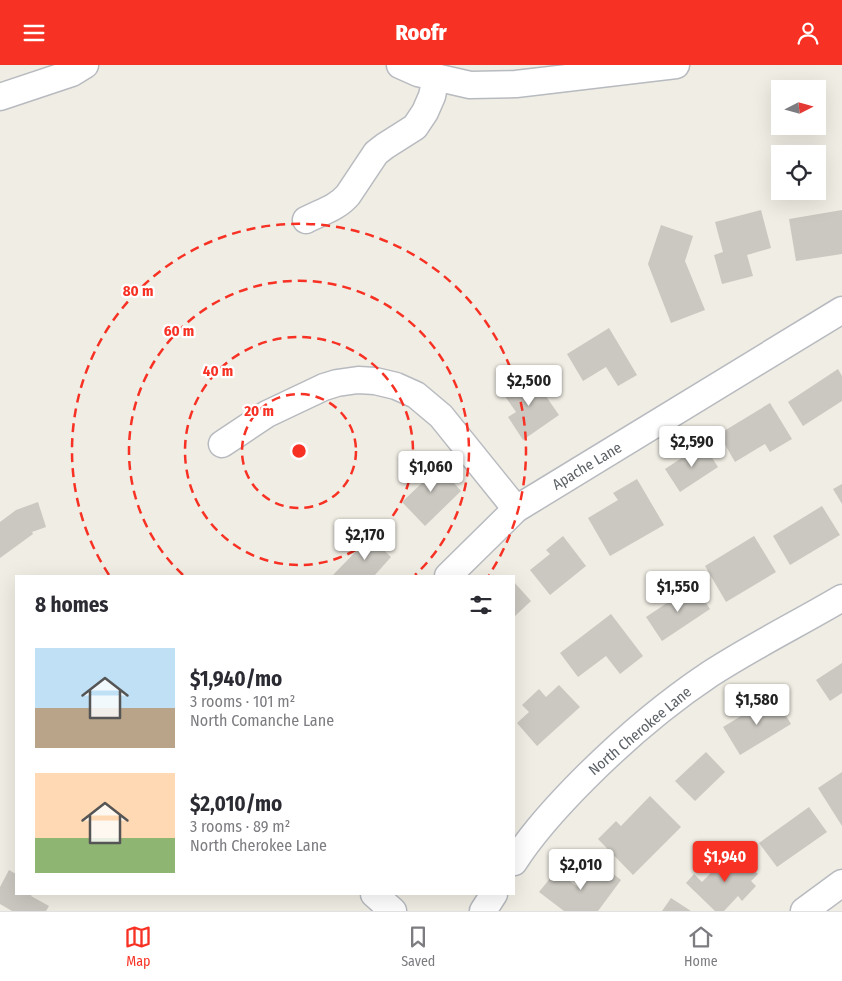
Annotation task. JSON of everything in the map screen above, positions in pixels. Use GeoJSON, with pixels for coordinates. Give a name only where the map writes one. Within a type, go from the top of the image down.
{"type":"FeatureCollection","features":[{"type":"Feature","properties":{"kind":"street"},"geometry":{"type":"LineString","coordinates":[[0,97],[72,73],[85,65]]}},
{"type":"Feature","properties":{"kind":"street"},"geometry":{"type":"LineString","coordinates":[[400,65],[418,73],[470,85],[516,84],[676,65]]}},
{"type":"Feature","properties":{"kind":"street"},"geometry":{"type":"LineString","coordinates":[[306,220],[343,201],[376,153],[415,127],[425,112],[432,96],[436,77]]}},
{"type":"Feature","properties":{"kind":"street","name":"Apache Lane"},"geometry":{"type":"LineString","coordinates":[[449,575],[516,509],[842,311]]}},
{"type":"Feature","properties":{"kind":"street"},"geometry":{"type":"LineString","coordinates":[[222,444],[267,414],[324,387],[358,380],[375,381],[396,386],[416,395],[441,416],[516,509]]}},
{"type":"Feature","properties":{"kind":"street","name":"North Cherokee Lane"},"geometry":{"type":"LineString","coordinates":[[515,861],[526,844],[566,798],[612,752],[661,710],[718,669],[765,640],[842,598]]}},
{"type":"Feature","properties":{"kind":"street"},"geometry":{"type":"LineString","coordinates":[[804,911],[842,883]]}},
{"type":"Feature","properties":{"kind":"street"},"geometry":{"type":"LineString","coordinates":[[375,895],[393,911]]}},
{"type":"Feature","properties":{"kind":"street"},"geometry":{"type":"LineString","coordinates":[[483,911],[493,895]]}},
{"type":"Feature","properties":{"kind":"building"},"geometry":{"type":"Polygon","coordinates":[[[761,210],[771,248],[747,255],[753,276],[722,284],[714,255],[723,252],[715,222],[761,210]]]}},
{"type":"Feature","properties":{"kind":"building"},"geometry":{"type":"Polygon","coordinates":[[[842,210],[842,254],[796,261],[789,219],[842,210]]]}},
{"type":"Feature","properties":{"kind":"building"},"geometry":{"type":"Polygon","coordinates":[[[661,225],[693,236],[685,261],[705,310],[671,323],[648,264],[661,225]]]}},
{"type":"Feature","properties":{"kind":"building"},"geometry":{"type":"Polygon","coordinates":[[[609,328],[637,375],[618,386],[606,367],[583,381],[567,354],[609,328]]]}},
{"type":"Feature","properties":{"kind":"building"},"geometry":{"type":"Polygon","coordinates":[[[838,369],[842,376],[842,401],[803,426],[788,402],[838,369]]]}},
{"type":"Feature","properties":{"kind":"building"},"geometry":{"type":"Polygon","coordinates":[[[530,373],[559,415],[523,440],[508,417],[516,412],[502,392],[530,373]]]}},
{"type":"Feature","properties":{"kind":"building"},"geometry":{"type":"Polygon","coordinates":[[[770,403],[792,439],[770,452],[765,444],[735,462],[719,434],[770,403]]]}},
{"type":"Feature","properties":{"kind":"building"},"geometry":{"type":"Polygon","coordinates":[[[703,444],[718,467],[680,492],[665,469],[703,444]]]}},
{"type":"Feature","properties":{"kind":"building"},"geometry":{"type":"Polygon","coordinates":[[[433,459],[461,491],[425,526],[402,502],[422,483],[415,476],[433,459]]]}},
{"type":"Feature","properties":{"kind":"building"},"geometry":{"type":"Polygon","coordinates":[[[637,479],[664,525],[610,556],[588,518],[618,500],[613,493],[637,479]]]}},
{"type":"Feature","properties":{"kind":"building"},"geometry":{"type":"Polygon","coordinates":[[[842,484],[842,504],[833,489],[842,484]]]}},
{"type":"Feature","properties":{"kind":"building"},"geometry":{"type":"Polygon","coordinates":[[[38,502],[46,527],[32,532],[33,534],[0,558],[0,522],[16,510],[38,502]]]}},
{"type":"Feature","properties":{"kind":"building"},"geometry":{"type":"Polygon","coordinates":[[[822,506],[840,535],[790,565],[773,536],[822,506]]]}},
{"type":"Feature","properties":{"kind":"building"},"geometry":{"type":"Polygon","coordinates":[[[563,536],[586,566],[550,595],[530,570],[550,554],[546,550],[563,536]]]}},
{"type":"Feature","properties":{"kind":"building"},"geometry":{"type":"Polygon","coordinates":[[[754,536],[776,572],[726,602],[705,566],[754,536]]]}},
{"type":"Feature","properties":{"kind":"building"},"geometry":{"type":"Polygon","coordinates":[[[370,537],[391,557],[375,575],[333,575],[370,537]]]}},
{"type":"Feature","properties":{"kind":"building"},"geometry":{"type":"Polygon","coordinates":[[[515,583],[531,601],[515,616],[515,583]]]}},
{"type":"Feature","properties":{"kind":"building"},"geometry":{"type":"Polygon","coordinates":[[[694,585],[710,609],[662,641],[646,617],[694,585]]]}},
{"type":"Feature","properties":{"kind":"building"},"geometry":{"type":"Polygon","coordinates":[[[611,614],[643,656],[620,674],[606,656],[578,677],[560,653],[611,614]]]}},
{"type":"Feature","properties":{"kind":"building"},"geometry":{"type":"Polygon","coordinates":[[[842,663],[842,693],[830,701],[816,680],[842,663]]]}},
{"type":"Feature","properties":{"kind":"building"},"geometry":{"type":"Polygon","coordinates":[[[559,685],[580,707],[537,746],[517,723],[529,712],[522,705],[539,689],[546,697],[559,685]]]}},
{"type":"Feature","properties":{"kind":"building"},"geometry":{"type":"Polygon","coordinates":[[[774,696],[791,724],[740,755],[723,727],[774,696]]]}},
{"type":"Feature","properties":{"kind":"building"},"geometry":{"type":"Polygon","coordinates":[[[706,752],[725,772],[695,801],[675,781],[706,752]]]}},
{"type":"Feature","properties":{"kind":"building"},"geometry":{"type":"Polygon","coordinates":[[[842,772],[842,826],[818,788],[842,772]]]}},
{"type":"Feature","properties":{"kind":"building"},"geometry":{"type":"Polygon","coordinates":[[[650,796],[681,827],[633,875],[598,839],[616,821],[621,826],[650,796]]]}},
{"type":"Feature","properties":{"kind":"building"},"geometry":{"type":"Polygon","coordinates":[[[809,807],[827,832],[777,867],[759,843],[809,807]]]}},
{"type":"Feature","properties":{"kind":"building"},"geometry":{"type":"Polygon","coordinates":[[[733,850],[758,874],[751,881],[756,886],[742,901],[738,896],[724,911],[715,911],[686,883],[694,874],[702,882],[733,850]]]}},
{"type":"Feature","properties":{"kind":"building"},"geometry":{"type":"Polygon","coordinates":[[[598,862],[621,880],[598,911],[564,911],[539,892],[556,871],[579,888],[598,862]]]}},
{"type":"Feature","properties":{"kind":"building"},"geometry":{"type":"Polygon","coordinates":[[[9,870],[15,873],[15,895],[32,895],[49,906],[46,911],[12,911],[0,904],[0,887],[9,870]]]}},
{"type":"Feature","properties":{"kind":"building"},"geometry":{"type":"Polygon","coordinates":[[[671,898],[691,911],[662,911],[671,898]]]}}]}
